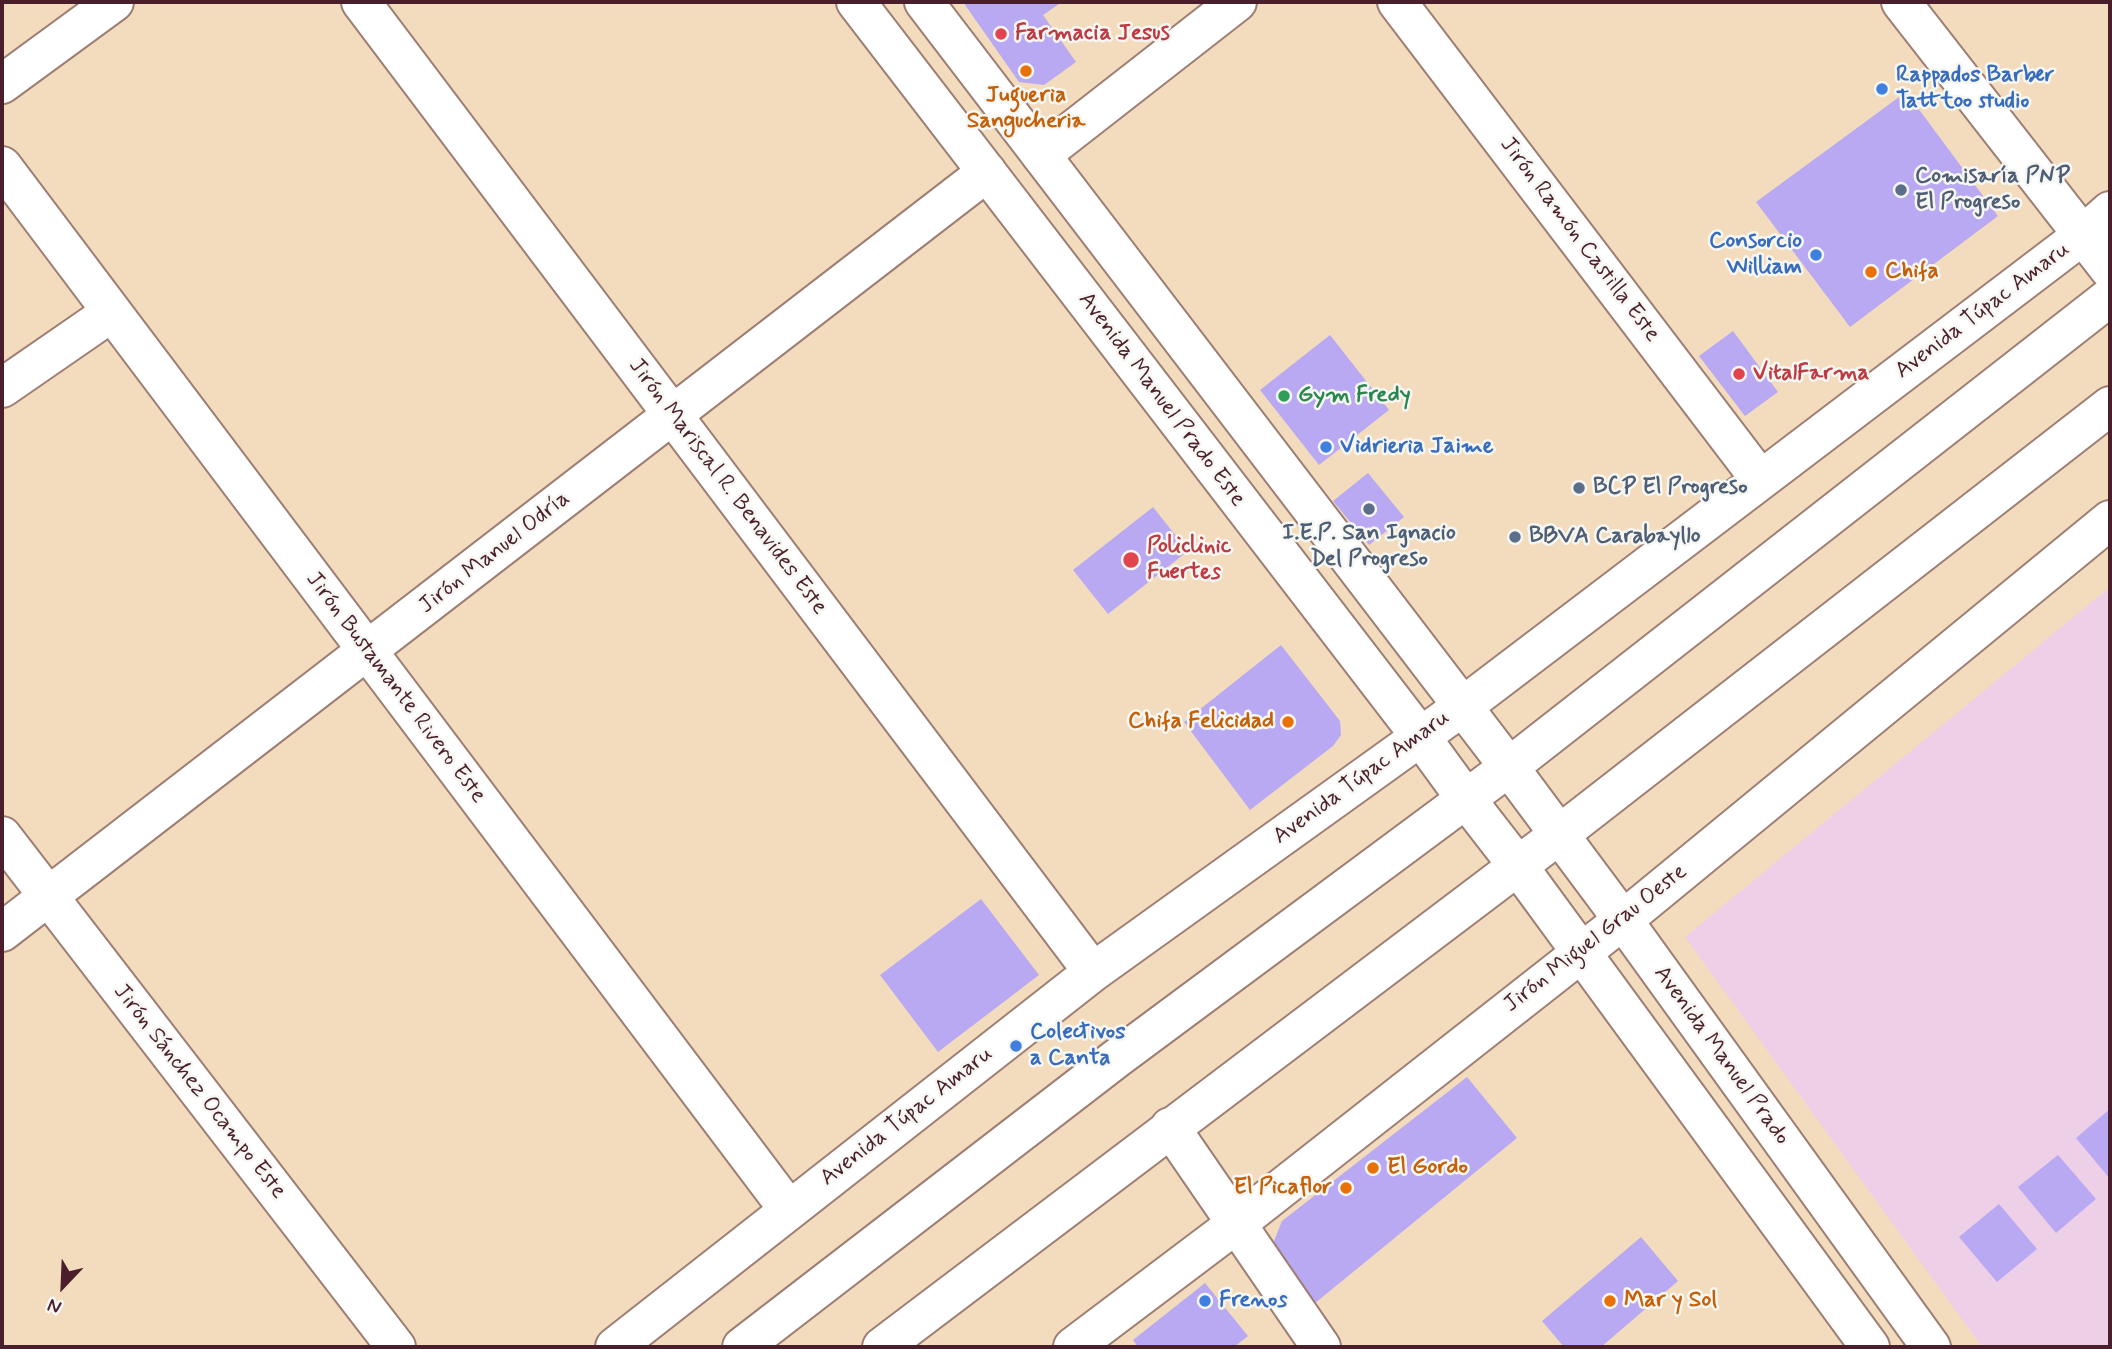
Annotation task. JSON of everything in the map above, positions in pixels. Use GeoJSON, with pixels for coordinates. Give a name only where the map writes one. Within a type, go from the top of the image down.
{"type":"FeatureCollection","features":[{"type":"Feature","properties":{"kind":"main road"},"geometry":{"type":"LineString","coordinates":[[2,84],[114,2]]}},
{"type":"Feature","properties":{"kind":"main road","name":"Jirón Mariscal R. Benavides Este"},"geometry":{"type":"LineString","coordinates":[[361,2],[1093,972]]}},
{"type":"Feature","properties":{"kind":"main road","name":"Avenida Manuel Prado Este"},"geometry":{"type":"LineString","coordinates":[[856,2],[1466,799]]}},
{"type":"Feature","properties":{"kind":"main road"},"geometry":{"type":"LineString","coordinates":[[924,2],[1509,767]]}},
{"type":"Feature","properties":{"kind":"main road"},"geometry":{"type":"LineString","coordinates":[[1041,155],[1237,2]]}},
{"type":"Feature","properties":{"kind":"main road","name":"Jirón Ramón Castilla Este"},"geometry":{"type":"LineString","coordinates":[[1397,2],[1760,479]]}},
{"type":"Feature","properties":{"kind":"main road"},"geometry":{"type":"LineString","coordinates":[[1901,2],[2096,223],[2110,270]]}},
{"type":"Feature","properties":{"kind":"main road","name":"Jirón Bustamante Rivero Este"},"geometry":{"type":"LineString","coordinates":[[2,166],[789,1210]]}},
{"type":"Feature","properties":{"kind":"main road","name":"Jirón Manuel Odría"},"geometry":{"type":"LineString","coordinates":[[2,932],[987,172]]}},
{"type":"Feature","properties":{"kind":"main road","name":"Avenida Túpac Amaru"},"geometry":{"type":"LineString","coordinates":[[615,1347],[1093,972],[1462,707],[2096,223]]}},
{"type":"Feature","properties":{"kind":"main road"},"geometry":{"type":"LineString","coordinates":[[742,1347],[1117,1058],[1509,767],[2110,297]]}},
{"type":"Feature","properties":{"kind":"main road"},"geometry":{"type":"LineString","coordinates":[[2,388],[112,312]]}},
{"type":"Feature","properties":{"kind":"main road"},"geometry":{"type":"LineString","coordinates":[[882,1347],[1560,834],[2110,406]]}},
{"type":"Feature","properties":{"kind":"main road","name":"Jirón Miguel Grau Oeste"},"geometry":{"type":"LineString","coordinates":[[1073,1347],[1236,1224],[1623,920],[2110,520]]}},
{"type":"Feature","properties":{"kind":"main road","name":"Avenida Manuel Prado"},"geometry":{"type":"LineString","coordinates":[[1509,767],[1623,920],[1931,1347]]}},
{"type":"Feature","properties":{"kind":"main road"},"geometry":{"type":"LineString","coordinates":[[1466,799],[1870,1347]]}},
{"type":"Feature","properties":{"kind":"main road","name":"Jirón Sánchez Ocampo Este"},"geometry":{"type":"LineString","coordinates":[[2,836],[396,1347]]}},
{"type":"Feature","properties":{"kind":"main road"},"geometry":{"type":"LineString","coordinates":[[1170,1128],[1321,1347]]}},
{"type":"Feature","properties":{"kind":"shaded area"},"geometry":{"type":"Polygon","coordinates":[[[2110,587],[2110,1347],[1982,1347],[1685,937],[2110,587]]]}},
{"type":"Feature","properties":{"kind":"building"},"geometry":{"type":"Polygon","coordinates":[[[963,2],[1062,2],[1043,15],[1076,62],[1044,85],[1019,82],[963,2]]]}},
{"type":"Feature","properties":{"kind":"building","name":"Comisaría PNP El Progreso"},"geometry":{"type":"Polygon","coordinates":[[[1906,92],[1998,216],[1850,327],[1756,202],[1906,92]]]}},
{"type":"Feature","properties":{"kind":"building","name":"VitalFarma"},"geometry":{"type":"Polygon","coordinates":[[[1733,331],[1778,392],[1745,416],[1699,356],[1733,331]]]}},
{"type":"Feature","properties":{"kind":"building"},"geometry":{"type":"Polygon","coordinates":[[[1330,335],[1389,410],[1319,465],[1260,390],[1330,335]]]}},
{"type":"Feature","properties":{"kind":"building","name":"I.E.P. San Ignacio Del Progreso"},"geometry":{"type":"Polygon","coordinates":[[[1368,473],[1404,517],[1369,545],[1333,501],[1368,473]]]}},
{"type":"Feature","properties":{"kind":"building","name":"Policlinic Fuertes"},"geometry":{"type":"Polygon","coordinates":[[[1153,507],[1188,551],[1108,614],[1073,570],[1153,507]]]}},
{"type":"Feature","properties":{"kind":"building"},"geometry":{"type":"Polygon","coordinates":[[[1281,645],[1340,721],[1341,735],[1333,746],[1250,810],[1184,722],[1281,645]]]}},
{"type":"Feature","properties":{"kind":"building"},"geometry":{"type":"Polygon","coordinates":[[[981,899],[1039,975],[938,1052],[880,975],[981,899]]]}},
{"type":"Feature","properties":{"kind":"building"},"geometry":{"type":"Polygon","coordinates":[[[1467,1077],[1517,1138],[1309,1308],[1272,1246],[1282,1221],[1467,1077]]]}},
{"type":"Feature","properties":{"kind":"building"},"geometry":{"type":"Polygon","coordinates":[[[2110,1109],[2110,1179],[2076,1138],[2110,1109]]]}},
{"type":"Feature","properties":{"kind":"building"},"geometry":{"type":"Polygon","coordinates":[[[2058,1155],[2096,1199],[2056,1233],[2018,1187],[2058,1155]]]}},
{"type":"Feature","properties":{"kind":"building"},"geometry":{"type":"Polygon","coordinates":[[[1999,1204],[2037,1249],[1997,1282],[1959,1237],[1999,1204]]]}},
{"type":"Feature","properties":{"kind":"building","name":"Mar y Sol"},"geometry":{"type":"Polygon","coordinates":[[[1641,1237],[1678,1281],[1601,1347],[1564,1347],[1542,1321],[1641,1237]]]}},
{"type":"Feature","properties":{"kind":"building"},"geometry":{"type":"Polygon","coordinates":[[[1205,1283],[1248,1336],[1234,1347],[1138,1347],[1133,1340],[1205,1283]]]}},
{"type":"Feature","properties":{"kind":"place","name":"Farmacia Jesus"},"geometry":{"type":"Point","coordinates":[1001,34]}},
{"type":"Feature","properties":{"kind":"place","name":"Jugueria Sangucheria"},"geometry":{"type":"Point","coordinates":[1026,71]}},
{"type":"Feature","properties":{"kind":"place","name":"Rappados Barber Tatttoo studio"},"geometry":{"type":"Point","coordinates":[1882,89]}},
{"type":"Feature","properties":{"kind":"place","name":"Comisaría PNP El Progreso"},"geometry":{"type":"Point","coordinates":[1901,190]}},
{"type":"Feature","properties":{"kind":"place","name":"Consorcio William"},"geometry":{"type":"Point","coordinates":[1816,255]}},
{"type":"Feature","properties":{"kind":"place","name":"Chifa"},"geometry":{"type":"Point","coordinates":[1871,272]}},
{"type":"Feature","properties":{"kind":"place","name":"VitalFarma"},"geometry":{"type":"Point","coordinates":[1739,374]}},
{"type":"Feature","properties":{"kind":"place","name":"Gym Fredy"},"geometry":{"type":"Point","coordinates":[1284,396]}},
{"type":"Feature","properties":{"kind":"place","name":"Vidrieria Jaime"},"geometry":{"type":"Point","coordinates":[1326,447]}},
{"type":"Feature","properties":{"kind":"place","name":"BCP El Progreso"},"geometry":{"type":"Point","coordinates":[1579,488]}},
{"type":"Feature","properties":{"kind":"place","name":"I.E.P. San Ignacio Del Progreso"},"geometry":{"type":"Point","coordinates":[1369,509]}},
{"type":"Feature","properties":{"kind":"place","name":"BBVA Carabayllo"},"geometry":{"type":"Point","coordinates":[1515,537]}},
{"type":"Feature","properties":{"kind":"place","name":"Policlinic Fuertes"},"geometry":{"type":"Point","coordinates":[1131,560]}},
{"type":"Feature","properties":{"kind":"place","name":"Chifa Felicidad"},"geometry":{"type":"Point","coordinates":[1288,722]}},
{"type":"Feature","properties":{"kind":"place","name":"Colectivos a Canta"},"geometry":{"type":"Point","coordinates":[1016,1046]}},
{"type":"Feature","properties":{"kind":"place","name":"El Gordo"},"geometry":{"type":"Point","coordinates":[1373,1168]}},
{"type":"Feature","properties":{"kind":"place","name":"El Picaflor"},"geometry":{"type":"Point","coordinates":[1346,1188]}},
{"type":"Feature","properties":{"kind":"place","name":"Frenos"},"geometry":{"type":"Point","coordinates":[1205,1301]}},
{"type":"Feature","properties":{"kind":"place","name":"Mar y Sol"},"geometry":{"type":"Point","coordinates":[1610,1301]}}]}
